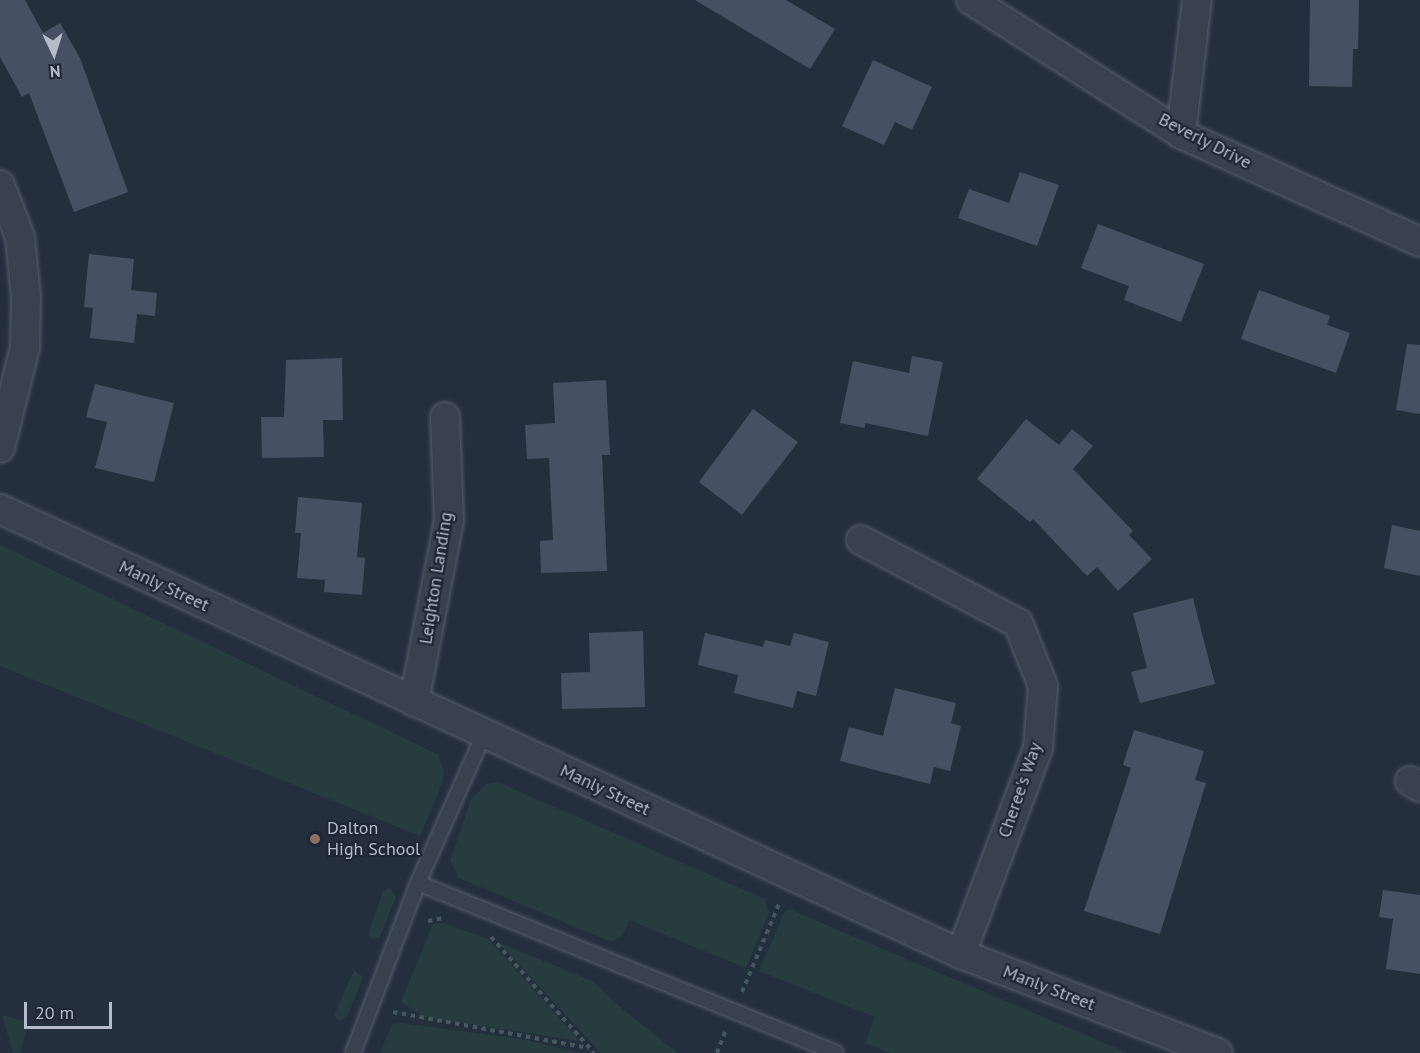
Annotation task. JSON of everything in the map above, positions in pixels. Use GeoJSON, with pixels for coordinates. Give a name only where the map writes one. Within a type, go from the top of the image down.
{"type":"FeatureCollection","features":[{"type":"Feature","properties":{"kind":"street","name":"Beverly Drive"},"geometry":{"type":"LineString","coordinates":[[971,0],[1181,134],[1420,242]]}},
{"type":"Feature","properties":{"kind":"street"},"geometry":{"type":"LineString","coordinates":[[1181,134],[1197,0]]}},
{"type":"Feature","properties":{"kind":"street"},"geometry":{"type":"LineString","coordinates":[[0,185],[20,237],[26,298],[25,347],[0,448]]}},
{"type":"Feature","properties":{"kind":"street","name":"Leighton Landing"},"geometry":{"type":"LineString","coordinates":[[414,702],[449,521],[445,417]]}},
{"type":"Feature","properties":{"kind":"street","name":"Manly Street"},"geometry":{"type":"LineString","coordinates":[[0,509],[961,954],[1218,1053]]}},
{"type":"Feature","properties":{"kind":"street","name":"Cheree's Way"},"geometry":{"type":"LineString","coordinates":[[861,540],[1018,623],[1043,686],[1038,748],[961,954]]}},
{"type":"Feature","properties":{"kind":"lane"},"geometry":{"type":"LineString","coordinates":[[353,1053],[418,883],[484,734]]}},
{"type":"Feature","properties":{"kind":"lane"},"geometry":{"type":"LineString","coordinates":[[418,883],[836,1053]]}},
{"type":"Feature","properties":{"kind":"path"},"geometry":{"type":"LineString","coordinates":[[717,1053],[778,904]]}},
{"type":"Feature","properties":{"kind":"path"},"geometry":{"type":"LineString","coordinates":[[425,929],[429,918],[454,921]]}},
{"type":"Feature","properties":{"kind":"path"},"geometry":{"type":"LineString","coordinates":[[481,932],[490,935],[594,1053]]}},
{"type":"Feature","properties":{"kind":"path"},"geometry":{"type":"LineString","coordinates":[[397,1003],[393,1014],[589,1048]]}},
{"type":"Feature","properties":{"kind":"green space"},"geometry":{"type":"Polygon","coordinates":[[[0,545],[437,754],[444,770],[443,781],[420,836],[0,666],[0,545]]]}},
{"type":"Feature","properties":{"kind":"green space"},"geometry":{"type":"Polygon","coordinates":[[[498,782],[765,899],[769,912],[746,968],[629,920],[623,935],[611,942],[459,878],[450,860],[471,800],[486,784],[498,782]]]}},
{"type":"Feature","properties":{"kind":"green space"},"geometry":{"type":"Polygon","coordinates":[[[390,888],[396,897],[380,937],[373,940],[368,934],[383,891],[390,888]]]}},
{"type":"Feature","properties":{"kind":"green space"},"geometry":{"type":"Polygon","coordinates":[[[786,909],[1128,1053],[891,1053],[865,1043],[875,1017],[759,971],[786,909]]]}},
{"type":"Feature","properties":{"kind":"green space"},"geometry":{"type":"Polygon","coordinates":[[[443,923],[488,939],[580,1041],[424,1017],[401,1002],[433,924],[443,923]]]}},
{"type":"Feature","properties":{"kind":"green space"},"geometry":{"type":"Polygon","coordinates":[[[498,942],[594,982],[622,1009],[678,1053],[601,1053],[498,942]]]}},
{"type":"Feature","properties":{"kind":"green space"},"geometry":{"type":"Polygon","coordinates":[[[354,970],[363,977],[347,1017],[339,1021],[334,1015],[354,970]]]}},
{"type":"Feature","properties":{"kind":"green space"},"geometry":{"type":"Polygon","coordinates":[[[2,1015],[28,1022],[20,1053],[13,1053],[2,1015]]]}},
{"type":"Feature","properties":{"kind":"green space"},"geometry":{"type":"Polygon","coordinates":[[[402,1023],[527,1040],[578,1053],[380,1053],[392,1024],[402,1023]]]}},
{"type":"Feature","properties":{"kind":"building"},"geometry":{"type":"Polygon","coordinates":[[[0,0],[25,0],[43,33],[60,23],[80,58],[128,192],[74,212],[29,93],[22,97],[0,57],[0,0]]]}},
{"type":"Feature","properties":{"kind":"building"},"geometry":{"type":"Polygon","coordinates":[[[695,0],[786,0],[835,29],[810,69],[695,0]]]}},
{"type":"Feature","properties":{"kind":"building"},"geometry":{"type":"Polygon","coordinates":[[[1310,0],[1359,0],[1358,49],[1353,49],[1352,87],[1309,86],[1310,0]]]}},
{"type":"Feature","properties":{"kind":"building"},"geometry":{"type":"Polygon","coordinates":[[[873,60],[932,87],[912,130],[895,122],[884,145],[842,126],[873,60]]]}},
{"type":"Feature","properties":{"kind":"building"},"geometry":{"type":"Polygon","coordinates":[[[1020,172],[1059,185],[1037,246],[958,218],[969,189],[1009,203],[1020,172]]]}},
{"type":"Feature","properties":{"kind":"building"},"geometry":{"type":"Polygon","coordinates":[[[1098,224],[1204,264],[1181,322],[1124,300],[1129,286],[1081,268],[1098,224]]]}},
{"type":"Feature","properties":{"kind":"building"},"geometry":{"type":"Polygon","coordinates":[[[89,254],[134,259],[131,290],[157,293],[155,316],[137,314],[134,343],[90,338],[93,308],[84,307],[89,254]]]}},
{"type":"Feature","properties":{"kind":"building"},"geometry":{"type":"Polygon","coordinates":[[[1259,290],[1330,316],[1327,325],[1350,333],[1336,373],[1241,339],[1259,290]]]}},
{"type":"Feature","properties":{"kind":"building"},"geometry":{"type":"Polygon","coordinates":[[[1407,344],[1420,345],[1420,414],[1396,410],[1407,344]]]}},
{"type":"Feature","properties":{"kind":"building"},"geometry":{"type":"Polygon","coordinates":[[[912,356],[943,362],[928,436],[865,423],[865,428],[840,423],[853,361],[909,373],[912,356]]]}},
{"type":"Feature","properties":{"kind":"building"},"geometry":{"type":"Polygon","coordinates":[[[342,358],[343,420],[323,420],[324,457],[262,458],[261,417],[284,417],[286,360],[342,358]]]}},
{"type":"Feature","properties":{"kind":"building"},"geometry":{"type":"Polygon","coordinates":[[[606,380],[610,455],[602,455],[607,571],[541,573],[540,541],[553,540],[549,458],[527,459],[525,425],[555,423],[553,383],[606,380]]]}},
{"type":"Feature","properties":{"kind":"building"},"geometry":{"type":"Polygon","coordinates":[[[95,384],[174,403],[154,482],[95,468],[107,422],[86,417],[95,384]]]}},
{"type":"Feature","properties":{"kind":"building"},"geometry":{"type":"Polygon","coordinates":[[[753,409],[798,442],[742,515],[699,482],[753,409]]]}},
{"type":"Feature","properties":{"kind":"building"},"geometry":{"type":"Polygon","coordinates":[[[1026,419],[1059,445],[1072,429],[1093,446],[1073,469],[1133,531],[1129,535],[1152,559],[1118,591],[1097,567],[1087,576],[1033,519],[1030,522],[977,479],[1026,419]]]}},
{"type":"Feature","properties":{"kind":"building"},"geometry":{"type":"Polygon","coordinates":[[[298,497],[362,503],[357,557],[365,558],[362,595],[324,592],[325,580],[297,578],[301,533],[295,533],[298,497]]]}},
{"type":"Feature","properties":{"kind":"building"},"geometry":{"type":"Polygon","coordinates":[[[1392,525],[1420,531],[1420,576],[1384,568],[1392,525]]]}},
{"type":"Feature","properties":{"kind":"building"},"geometry":{"type":"Polygon","coordinates":[[[1193,598],[1215,684],[1140,703],[1131,672],[1147,668],[1133,613],[1193,598]]]}},
{"type":"Feature","properties":{"kind":"building"},"geometry":{"type":"Polygon","coordinates":[[[643,631],[645,707],[562,709],[561,673],[590,672],[589,633],[643,631]]]}},
{"type":"Feature","properties":{"kind":"building"},"geometry":{"type":"Polygon","coordinates":[[[705,633],[763,647],[765,640],[790,646],[794,633],[829,642],[816,696],[797,691],[793,708],[734,693],[738,675],[698,665],[705,633]]]}},
{"type":"Feature","properties":{"kind":"building"},"geometry":{"type":"Polygon","coordinates":[[[895,688],[956,703],[951,723],[961,726],[950,771],[934,767],[930,784],[840,761],[849,727],[883,736],[895,688]]]}},
{"type":"Feature","properties":{"kind":"building"},"geometry":{"type":"Polygon","coordinates":[[[1134,730],[1204,751],[1195,780],[1206,783],[1160,934],[1084,911],[1131,768],[1123,765],[1134,730]]]}},
{"type":"Feature","properties":{"kind":"building"},"geometry":{"type":"Polygon","coordinates":[[[1383,890],[1420,895],[1420,974],[1386,969],[1393,919],[1379,917],[1383,890]]]}},
{"type":"Feature","properties":{"kind":"place","name":"Dalton High School"},"geometry":{"type":"Point","coordinates":[315,839]}}]}
